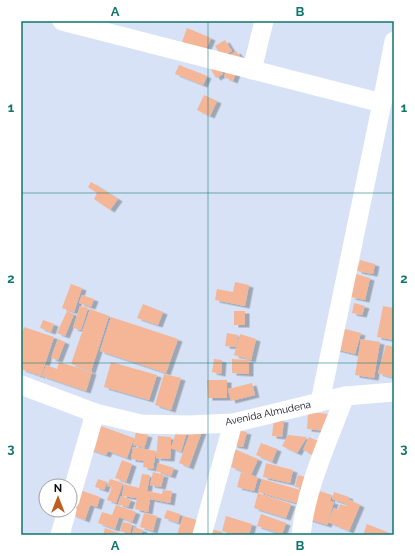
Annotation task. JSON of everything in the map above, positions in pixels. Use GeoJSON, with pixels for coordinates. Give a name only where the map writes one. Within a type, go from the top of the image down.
{"type":"FeatureCollection","features":[{"type":"Feature","properties":{"kind":"street"},"geometry":{"type":"LineString","coordinates":[[62,21],[382,103]]}},
{"type":"Feature","properties":{"kind":"street"},"geometry":{"type":"LineString","coordinates":[[252,70],[264,21]]}},
{"type":"Feature","properties":{"kind":"street"},"geometry":{"type":"LineString","coordinates":[[320,402],[394,40]]}},
{"type":"Feature","properties":{"kind":"street","name":"Avenida Almudena"},"geometry":{"type":"LineString","coordinates":[[21,385],[95,413],[141,424],[188,425],[233,423],[345,396],[394,392]]}},
{"type":"Feature","properties":{"kind":"street"},"geometry":{"type":"LineString","coordinates":[[301,535],[302,520],[311,486],[345,396]]}},
{"type":"Feature","properties":{"kind":"street"},"geometry":{"type":"LineString","coordinates":[[76,478],[95,413]]}},
{"type":"Feature","properties":{"kind":"street"},"geometry":{"type":"LineString","coordinates":[[202,535],[233,423]]}},
{"type":"Feature","properties":{"kind":"street"},"geometry":{"type":"LineString","coordinates":[[60,535],[65,518]]}},
{"type":"Feature","properties":{"kind":"building"},"geometry":{"type":"Polygon","coordinates":[[[187,28],[211,38],[205,52],[182,42],[187,28]]]}},
{"type":"Feature","properties":{"kind":"building"},"geometry":{"type":"Polygon","coordinates":[[[225,40],[232,51],[222,57],[215,46],[225,40]]]}},
{"type":"Feature","properties":{"kind":"building"},"geometry":{"type":"Polygon","coordinates":[[[236,51],[242,59],[230,55],[236,51]]]}},
{"type":"Feature","properties":{"kind":"building"},"geometry":{"type":"Polygon","coordinates":[[[218,64],[223,74],[216,78],[210,68],[218,64]]]}},
{"type":"Feature","properties":{"kind":"building"},"geometry":{"type":"Polygon","coordinates":[[[179,65],[207,76],[203,85],[175,74],[179,65]]]}},
{"type":"Feature","properties":{"kind":"building"},"geometry":{"type":"Polygon","coordinates":[[[227,69],[236,73],[233,81],[224,77],[227,69]]]}},
{"type":"Feature","properties":{"kind":"building"},"geometry":{"type":"Polygon","coordinates":[[[204,95],[217,101],[210,116],[197,110],[204,95]]]}},
{"type":"Feature","properties":{"kind":"building"},"geometry":{"type":"Polygon","coordinates":[[[91,182],[118,199],[110,210],[94,199],[97,193],[88,187],[91,182]]]}},
{"type":"Feature","properties":{"kind":"building"},"geometry":{"type":"Polygon","coordinates":[[[360,260],[375,264],[373,274],[357,271],[360,260]]]}},
{"type":"Feature","properties":{"kind":"building"},"geometry":{"type":"Polygon","coordinates":[[[356,274],[370,278],[365,300],[351,297],[356,274]]]}},
{"type":"Feature","properties":{"kind":"building"},"geometry":{"type":"Polygon","coordinates":[[[235,282],[249,285],[245,306],[215,300],[217,289],[233,292],[235,282]]]}},
{"type":"Feature","properties":{"kind":"building"},"geometry":{"type":"Polygon","coordinates":[[[71,284],[82,288],[74,312],[62,308],[71,284]]]}},
{"type":"Feature","properties":{"kind":"building"},"geometry":{"type":"Polygon","coordinates":[[[82,295],[94,299],[91,307],[79,303],[82,295]]]}},
{"type":"Feature","properties":{"kind":"building"},"geometry":{"type":"Polygon","coordinates":[[[354,303],[365,306],[362,315],[352,313],[354,303]]]}},
{"type":"Feature","properties":{"kind":"building"},"geometry":{"type":"Polygon","coordinates":[[[143,304],[163,312],[158,325],[137,318],[143,304]]]}},
{"type":"Feature","properties":{"kind":"building"},"geometry":{"type":"Polygon","coordinates":[[[80,306],[88,308],[81,330],[73,328],[80,306]]]}},
{"type":"Feature","properties":{"kind":"building"},"geometry":{"type":"Polygon","coordinates":[[[383,306],[394,308],[394,340],[377,337],[383,306]]]}},
{"type":"Feature","properties":{"kind":"building"},"geometry":{"type":"Polygon","coordinates":[[[90,309],[109,316],[91,371],[71,364],[90,309]]]}},
{"type":"Feature","properties":{"kind":"building"},"geometry":{"type":"Polygon","coordinates":[[[67,311],[74,314],[65,336],[57,333],[67,311]]]}},
{"type":"Feature","properties":{"kind":"building"},"geometry":{"type":"Polygon","coordinates":[[[234,311],[245,311],[245,325],[234,325],[234,311]]]}},
{"type":"Feature","properties":{"kind":"building"},"geometry":{"type":"Polygon","coordinates":[[[111,317],[178,339],[166,373],[100,351],[111,317]]]}},
{"type":"Feature","properties":{"kind":"building"},"geometry":{"type":"Polygon","coordinates":[[[43,320],[54,324],[51,332],[40,328],[43,320]]]}},
{"type":"Feature","properties":{"kind":"building"},"geometry":{"type":"Polygon","coordinates":[[[24,327],[54,337],[41,376],[21,369],[21,336],[24,327]]]}},
{"type":"Feature","properties":{"kind":"building"},"geometry":{"type":"Polygon","coordinates":[[[341,328],[361,333],[355,354],[335,349],[341,328]]]}},
{"type":"Feature","properties":{"kind":"building"},"geometry":{"type":"Polygon","coordinates":[[[227,333],[238,335],[236,347],[225,346],[227,333]]]}},
{"type":"Feature","properties":{"kind":"building"},"geometry":{"type":"Polygon","coordinates":[[[240,334],[256,339],[251,360],[234,355],[240,334]]]}},
{"type":"Feature","properties":{"kind":"building"},"geometry":{"type":"Polygon","coordinates":[[[58,339],[65,342],[58,360],[51,358],[58,339]]]}},
{"type":"Feature","properties":{"kind":"building"},"geometry":{"type":"Polygon","coordinates":[[[361,339],[380,342],[374,378],[355,375],[361,339]]]}},
{"type":"Feature","properties":{"kind":"building"},"geometry":{"type":"Polygon","coordinates":[[[386,345],[394,347],[394,378],[378,373],[386,345]]]}},
{"type":"Feature","properties":{"kind":"building"},"geometry":{"type":"Polygon","coordinates":[[[214,359],[222,360],[221,374],[212,372],[214,359]]]}},
{"type":"Feature","properties":{"kind":"building"},"geometry":{"type":"Polygon","coordinates":[[[232,359],[249,360],[249,374],[232,373],[232,359]]]}},
{"type":"Feature","properties":{"kind":"building"},"geometry":{"type":"Polygon","coordinates":[[[59,362],[92,372],[86,391],[42,376],[46,365],[57,369],[59,362]]]}},
{"type":"Feature","properties":{"kind":"building"},"geometry":{"type":"Polygon","coordinates":[[[111,362],[157,375],[149,400],[104,387],[111,362]]]}},
{"type":"Feature","properties":{"kind":"building"},"geometry":{"type":"Polygon","coordinates":[[[164,374],[181,378],[171,410],[155,405],[164,374]]]}},
{"type":"Feature","properties":{"kind":"building"},"geometry":{"type":"Polygon","coordinates":[[[207,380],[227,380],[227,398],[208,398],[207,380]]]}},
{"type":"Feature","properties":{"kind":"building"},"geometry":{"type":"Polygon","coordinates":[[[252,383],[255,395],[231,401],[228,389],[252,383]]]}},
{"type":"Feature","properties":{"kind":"building"},"geometry":{"type":"Polygon","coordinates":[[[308,412],[328,414],[327,431],[307,429],[308,412]]]}},
{"type":"Feature","properties":{"kind":"building"},"geometry":{"type":"Polygon","coordinates":[[[274,419],[284,420],[282,437],[272,436],[274,419]]]}},
{"type":"Feature","properties":{"kind":"building"},"geometry":{"type":"Polygon","coordinates":[[[95,424],[134,438],[127,458],[108,451],[106,455],[86,448],[95,424]]]}},
{"type":"Feature","properties":{"kind":"building"},"geometry":{"type":"Polygon","coordinates":[[[192,427],[202,431],[189,467],[179,463],[192,427]]]}},
{"type":"Feature","properties":{"kind":"building"},"geometry":{"type":"Polygon","coordinates":[[[177,429],[187,432],[181,452],[171,448],[177,429]]]}},
{"type":"Feature","properties":{"kind":"building"},"geometry":{"type":"Polygon","coordinates":[[[236,430],[247,432],[243,447],[233,445],[236,430]]]}},
{"type":"Feature","properties":{"kind":"building"},"geometry":{"type":"Polygon","coordinates":[[[136,432],[148,435],[144,448],[133,445],[136,432]]]}},
{"type":"Feature","properties":{"kind":"building"},"geometry":{"type":"Polygon","coordinates":[[[288,435],[307,437],[297,453],[282,446],[288,435]]]}},
{"type":"Feature","properties":{"kind":"building"},"geometry":{"type":"Polygon","coordinates":[[[158,436],[171,437],[170,459],[156,458],[158,436]]]}},
{"type":"Feature","properties":{"kind":"building"},"geometry":{"type":"Polygon","coordinates":[[[309,437],[325,444],[319,457],[303,450],[309,437]]]}},
{"type":"Feature","properties":{"kind":"building"},"geometry":{"type":"Polygon","coordinates":[[[261,443],[277,449],[272,462],[256,455],[261,443]]]}},
{"type":"Feature","properties":{"kind":"building"},"geometry":{"type":"Polygon","coordinates":[[[133,447],[156,451],[153,469],[143,467],[144,461],[131,459],[133,447]]]}},
{"type":"Feature","properties":{"kind":"building"},"geometry":{"type":"Polygon","coordinates":[[[232,448],[258,459],[251,475],[231,467],[233,461],[228,459],[232,448]]]}},
{"type":"Feature","properties":{"kind":"building"},"geometry":{"type":"Polygon","coordinates":[[[122,460],[132,464],[126,482],[115,478],[122,460]]]}},
{"type":"Feature","properties":{"kind":"building"},"geometry":{"type":"Polygon","coordinates":[[[158,463],[174,468],[171,476],[156,471],[158,463]]]}},
{"type":"Feature","properties":{"kind":"building"},"geometry":{"type":"Polygon","coordinates":[[[266,463],[293,470],[290,483],[263,477],[266,463]]]}},
{"type":"Feature","properties":{"kind":"building"},"geometry":{"type":"Polygon","coordinates":[[[153,472],[164,475],[161,487],[150,485],[153,472]]]}},
{"type":"Feature","properties":{"kind":"building"},"geometry":{"type":"Polygon","coordinates":[[[241,472],[258,477],[254,491],[237,487],[241,472]]]}},
{"type":"Feature","properties":{"kind":"building"},"geometry":{"type":"Polygon","coordinates":[[[142,474],[150,475],[147,491],[162,494],[163,490],[172,491],[170,503],[150,499],[148,512],[135,509],[137,498],[122,496],[124,484],[139,488],[142,474]]]}},
{"type":"Feature","properties":{"kind":"building"},"geometry":{"type":"Polygon","coordinates":[[[298,475],[309,478],[307,489],[295,487],[298,475]]]}},
{"type":"Feature","properties":{"kind":"building"},"geometry":{"type":"Polygon","coordinates":[[[98,479],[107,482],[104,490],[95,487],[98,479]]]}},
{"type":"Feature","properties":{"kind":"building"},"geometry":{"type":"Polygon","coordinates":[[[110,479],[123,483],[116,503],[107,500],[112,487],[107,486],[110,479]]]}},
{"type":"Feature","properties":{"kind":"building"},"geometry":{"type":"Polygon","coordinates":[[[262,479],[307,492],[303,505],[258,492],[262,479]]]}},
{"type":"Feature","properties":{"kind":"building"},"geometry":{"type":"Polygon","coordinates":[[[313,489],[332,495],[330,501],[334,502],[328,521],[334,508],[338,510],[340,504],[346,506],[347,504],[332,499],[334,492],[349,497],[348,499],[360,505],[349,531],[328,522],[327,525],[304,518],[313,489]]]}},
{"type":"Feature","properties":{"kind":"building"},"geometry":{"type":"Polygon","coordinates":[[[80,490],[100,497],[97,507],[90,505],[85,520],[78,517],[78,495],[80,490]]]}},
{"type":"Feature","properties":{"kind":"building"},"geometry":{"type":"Polygon","coordinates":[[[258,493],[291,504],[286,518],[254,508],[258,493]]]}},
{"type":"Feature","properties":{"kind":"building"},"geometry":{"type":"Polygon","coordinates":[[[121,496],[131,500],[128,507],[118,504],[121,496]]]}},
{"type":"Feature","properties":{"kind":"building"},"geometry":{"type":"Polygon","coordinates":[[[116,505],[136,512],[132,522],[119,517],[115,529],[98,523],[102,512],[112,515],[116,505]]]}},
{"type":"Feature","properties":{"kind":"building"},"geometry":{"type":"Polygon","coordinates":[[[167,510],[180,514],[178,523],[164,518],[167,510]]]}},
{"type":"Feature","properties":{"kind":"building"},"geometry":{"type":"Polygon","coordinates":[[[144,513],[157,516],[153,531],[140,527],[144,513]]]}},
{"type":"Feature","properties":{"kind":"building"},"geometry":{"type":"Polygon","coordinates":[[[261,514],[286,523],[282,534],[257,526],[261,514]]]}},
{"type":"Feature","properties":{"kind":"building"},"geometry":{"type":"Polygon","coordinates":[[[183,516],[197,520],[193,535],[177,535],[183,516]]]}},
{"type":"Feature","properties":{"kind":"building"},"geometry":{"type":"Polygon","coordinates":[[[226,516],[252,524],[249,535],[234,535],[222,531],[226,516]]]}},
{"type":"Feature","properties":{"kind":"building"},"geometry":{"type":"Polygon","coordinates":[[[123,522],[132,524],[130,534],[120,531],[123,522]]]}},
{"type":"Feature","properties":{"kind":"building"},"geometry":{"type":"Polygon","coordinates":[[[367,524],[387,532],[386,535],[363,535],[367,524]]]}},
{"type":"Feature","properties":{"kind":"building"},"geometry":{"type":"Polygon","coordinates":[[[134,527],[143,530],[141,535],[132,534],[134,527]]]}},
{"type":"Feature","properties":{"kind":"building"},"geometry":{"type":"Polygon","coordinates":[[[105,528],[119,533],[118,535],[103,535],[105,528]]]}},
{"type":"Feature","properties":{"kind":"building"},"geometry":{"type":"Polygon","coordinates":[[[208,528],[222,532],[221,535],[206,535],[208,528]]]}}]}
